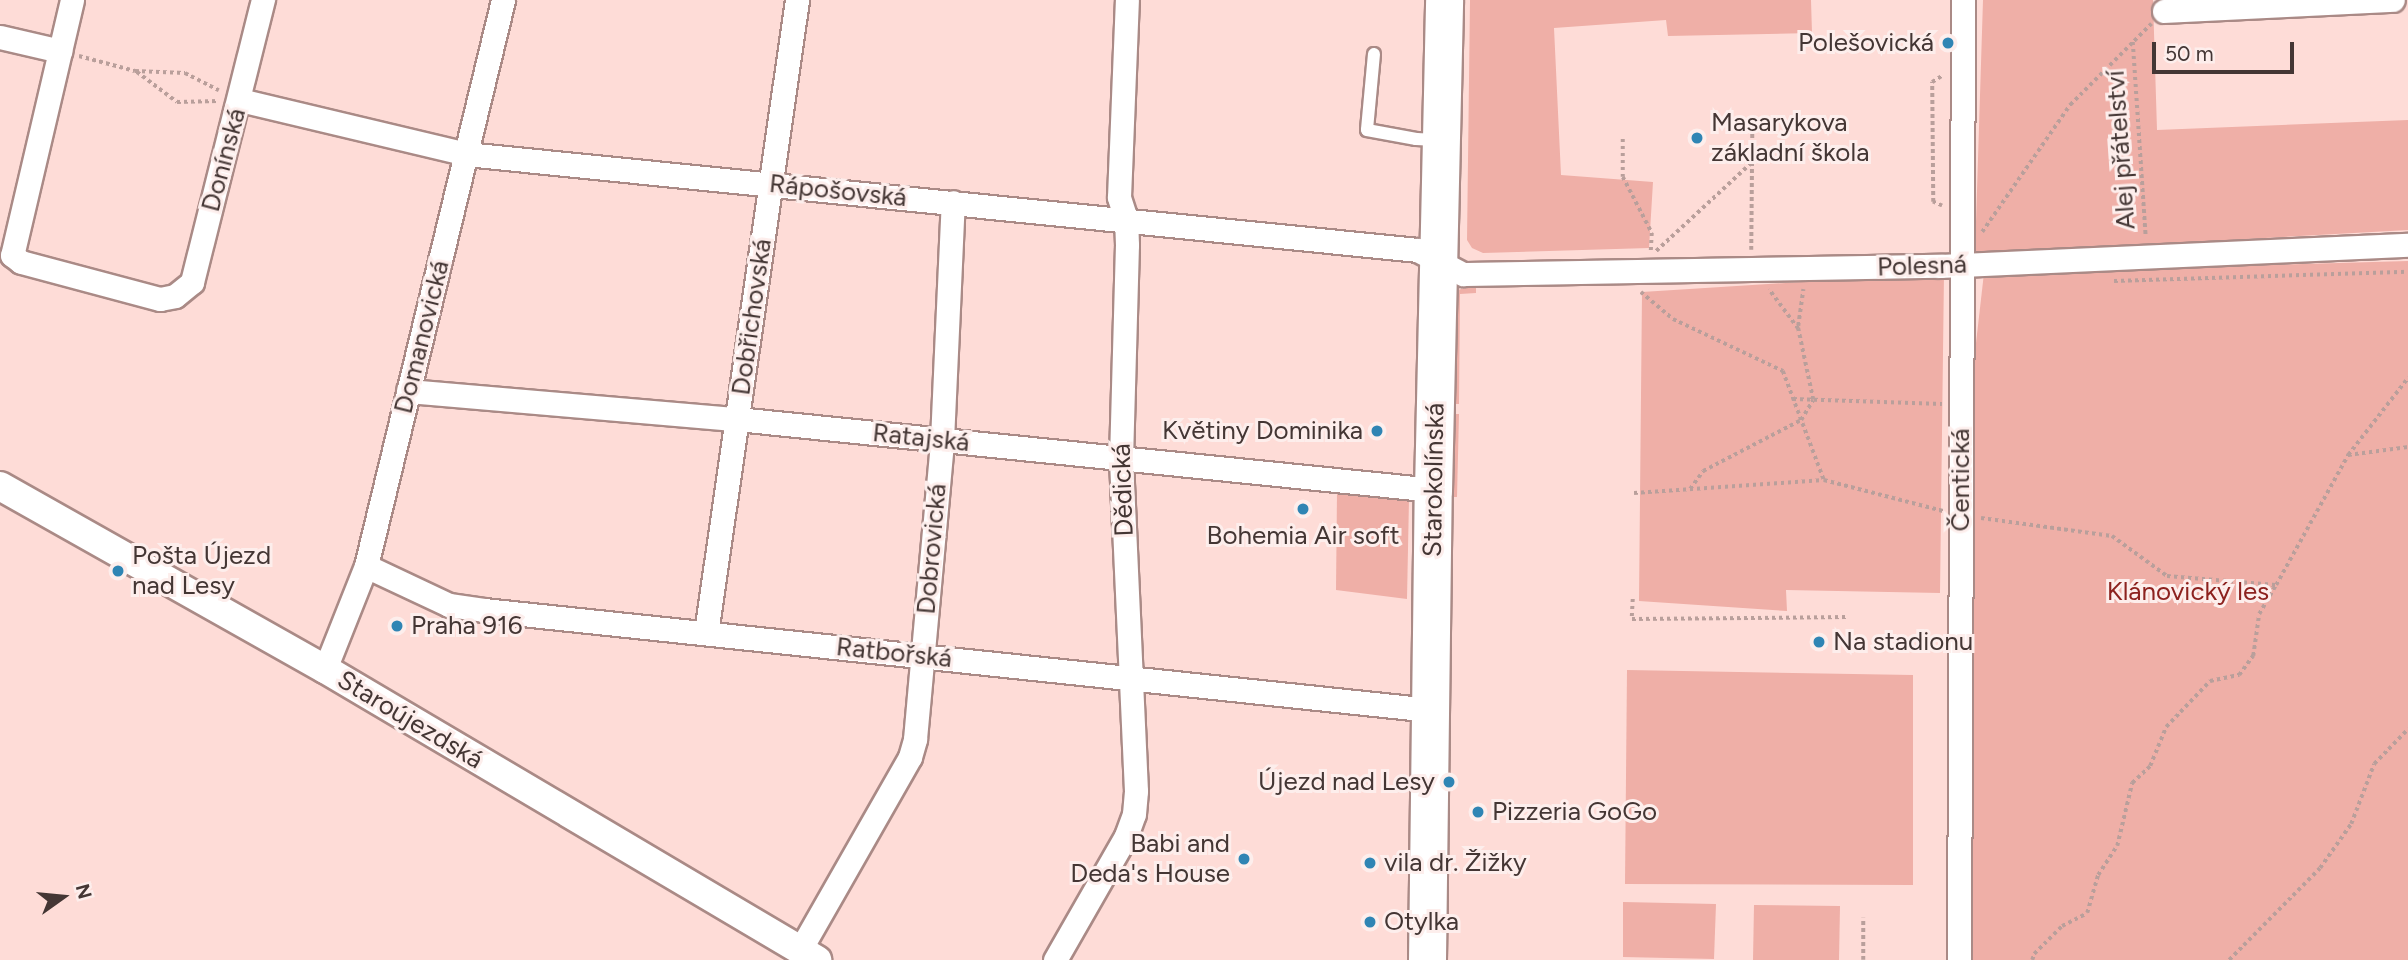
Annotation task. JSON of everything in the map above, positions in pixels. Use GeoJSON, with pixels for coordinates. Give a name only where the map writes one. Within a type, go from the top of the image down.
{"type":"FeatureCollection","features":[{"type":"Feature","properties":{"kind":"main road","name":"Starokolínská"},"geometry":{"type":"LineString","coordinates":[[1427,960],[1433,490],[1444,0]]}},
{"type":"Feature","properties":{"kind":"street"},"geometry":{"type":"LineString","coordinates":[[0,37],[60,51],[72,0]]}},
{"type":"Feature","properties":{"kind":"street","name":"Donínská"},"geometry":{"type":"LineString","coordinates":[[60,51],[12,255],[21,262],[160,299],[175,296],[192,282],[240,100],[263,0]]}},
{"type":"Feature","properties":{"kind":"street","name":"Domanovická"},"geometry":{"type":"LineString","coordinates":[[325,669],[366,566],[503,0]]}},
{"type":"Feature","properties":{"kind":"street","name":"Dobřichovská"},"geometry":{"type":"LineString","coordinates":[[706,633],[797,0]]}},
{"type":"Feature","properties":{"kind":"street","name":"Dědická"},"geometry":{"type":"LineString","coordinates":[[1055,960],[1126,836],[1134,814],[1121,459],[1126,219],[1119,197],[1127,0]]}},
{"type":"Feature","properties":{"kind":"street","name":"Čentická"},"geometry":{"type":"LineString","coordinates":[[1959,960],[1963,0]]}},
{"type":"Feature","properties":{"kind":"street"},"geometry":{"type":"LineString","coordinates":[[2164,11],[2393,0]]}},
{"type":"Feature","properties":{"kind":"street","name":"Rápošovská"},"geometry":{"type":"LineString","coordinates":[[240,100],[467,154],[1417,250],[1439,260]]}},
{"type":"Feature","properties":{"kind":"street","name":"Dobrovická"},"geometry":{"type":"LineString","coordinates":[[809,955],[910,757],[923,656],[942,440],[953,202]]}},
{"type":"Feature","properties":{"kind":"street","name":"Polesná"},"geometry":{"type":"LineString","coordinates":[[1439,260],[1463,274],[1753,263],[1805,269],[1963,257],[2147,256],[2408,245]]}},
{"type":"Feature","properties":{"kind":"street","name":"Ratajská"},"geometry":{"type":"LineString","coordinates":[[408,391],[737,419],[1433,490]]}},
{"type":"Feature","properties":{"kind":"street","name":"Staroújezdská"},"geometry":{"type":"LineString","coordinates":[[0,486],[325,669],[809,955]]}},
{"type":"Feature","properties":{"kind":"street","name":"Ratbořská"},"geometry":{"type":"LineString","coordinates":[[366,566],[449,605],[1431,709]]}},
{"type":"Feature","properties":{"kind":"lane"},"geometry":{"type":"LineString","coordinates":[[1374,54],[1367,130],[1416,139],[1441,140]]}},
{"type":"Feature","properties":{"kind":"path"},"geometry":{"type":"LineString","coordinates":[[1963,257],[2070,105],[2164,11]]}},
{"type":"Feature","properties":{"kind":"path","name":"Alej přátelství"},"geometry":{"type":"LineString","coordinates":[[2133,41],[2147,256]]}},
{"type":"Feature","properties":{"kind":"path"},"geometry":{"type":"LineString","coordinates":[[60,51],[135,71],[185,73],[240,100]]}},
{"type":"Feature","properties":{"kind":"path"},"geometry":{"type":"LineString","coordinates":[[135,71],[177,102],[240,100]]}},
{"type":"Feature","properties":{"kind":"path"},"geometry":{"type":"LineString","coordinates":[[1946,74],[1932,82],[1933,202],[1947,208]]}},
{"type":"Feature","properties":{"kind":"path"},"geometry":{"type":"LineString","coordinates":[[1752,125],[1753,263],[1798,328]]}},
{"type":"Feature","properties":{"kind":"path"},"geometry":{"type":"LineString","coordinates":[[1623,139],[1623,177],[1652,233],[1651,257],[1752,162]]}},
{"type":"Feature","properties":{"kind":"path"},"geometry":{"type":"LineString","coordinates":[[1690,489],[1703,471],[1801,419],[1813,400],[1798,328],[1805,269]]}},
{"type":"Feature","properties":{"kind":"path"},"geometry":{"type":"LineString","coordinates":[[2105,281],[2408,272]]}},
{"type":"Feature","properties":{"kind":"path"},"geometry":{"type":"LineString","coordinates":[[1637,288],[1673,319],[1783,371],[1824,480]]}},
{"type":"Feature","properties":{"kind":"path"},"geometry":{"type":"LineString","coordinates":[[2032,960],[2034,954],[2063,926],[2087,913],[2098,875],[2117,846],[2132,783],[2150,766],[2166,727],[2210,681],[2239,675],[2253,656],[2259,614],[2348,454],[2408,378]]}},
{"type":"Feature","properties":{"kind":"path"},"geometry":{"type":"LineString","coordinates":[[1793,399],[1951,404]]}},
{"type":"Feature","properties":{"kind":"path"},"geometry":{"type":"LineString","coordinates":[[2348,454],[2408,447]]}},
{"type":"Feature","properties":{"kind":"path"},"geometry":{"type":"LineString","coordinates":[[1634,493],[1824,480],[1960,515],[2112,536],[2168,576],[2276,585]]}},
{"type":"Feature","properties":{"kind":"path"},"geometry":{"type":"LineString","coordinates":[[1633,598],[1632,619],[1847,617]]}},
{"type":"Feature","properties":{"kind":"path"},"geometry":{"type":"LineString","coordinates":[[2229,960],[2320,868],[2351,824],[2374,764],[2408,729]]}},
{"type":"Feature","properties":{"kind":"path"},"geometry":{"type":"LineString","coordinates":[[1863,918],[1863,960]]}},
{"type":"Feature","properties":{"kind":"green space"},"geometry":{"type":"Polygon","coordinates":[[[1470,0],[1811,0],[1812,33],[1668,36],[1666,20],[1554,28],[1561,175],[1653,182],[1649,248],[1483,253],[1472,248],[1467,240],[1470,0]]]}},
{"type":"Feature","properties":{"kind":"green space"},"geometry":{"type":"Polygon","coordinates":[[[1983,0],[2153,0],[2157,130],[2408,120],[2408,230],[1975,254],[1983,0]]]}},
{"type":"Feature","properties":{"kind":"green space","name":"Klánovický les"},"geometry":{"type":"Polygon","coordinates":[[[2408,261],[2408,960],[1966,960],[1968,413],[1984,273],[2408,261]]]}},
{"type":"Feature","properties":{"kind":"green space"},"geometry":{"type":"Polygon","coordinates":[[[1944,273],[1940,593],[1786,590],[1787,611],[1639,601],[1642,292],[1944,273]]]}},
{"type":"Feature","properties":{"kind":"green space"},"geometry":{"type":"Polygon","coordinates":[[[1476,285],[1476,293],[1460,294],[1459,404],[1452,404],[1454,291],[1476,285]]]}},
{"type":"Feature","properties":{"kind":"green space"},"geometry":{"type":"Polygon","coordinates":[[[1451,414],[1459,414],[1457,497],[1445,497],[1451,414]]]}},
{"type":"Feature","properties":{"kind":"green space"},"geometry":{"type":"Polygon","coordinates":[[[1337,493],[1409,499],[1407,599],[1336,590],[1337,493]]]}},
{"type":"Feature","properties":{"kind":"green space"},"geometry":{"type":"Polygon","coordinates":[[[1627,670],[1913,675],[1913,885],[1625,884],[1627,670]]]}},
{"type":"Feature","properties":{"kind":"green space"},"geometry":{"type":"Polygon","coordinates":[[[1623,902],[1716,904],[1714,959],[1623,957],[1623,902]]]}},
{"type":"Feature","properties":{"kind":"green space"},"geometry":{"type":"Polygon","coordinates":[[[1754,905],[1840,906],[1839,960],[1753,960],[1754,905]]]}},
{"type":"Feature","properties":{"kind":"place","name":"Polešovická"},"geometry":{"type":"Point","coordinates":[1948,43]}},
{"type":"Feature","properties":{"kind":"place","name":"Masarykova základní škola"},"geometry":{"type":"Point","coordinates":[1697,138]}},
{"type":"Feature","properties":{"kind":"place","name":"Květiny Dominika"},"geometry":{"type":"Point","coordinates":[1377,431]}},
{"type":"Feature","properties":{"kind":"place","name":"Bohemia Air soft"},"geometry":{"type":"Point","coordinates":[1303,509]}},
{"type":"Feature","properties":{"kind":"place","name":"Pošta Újezd nad Lesy"},"geometry":{"type":"Point","coordinates":[118,571]}},
{"type":"Feature","properties":{"kind":"place","name":"Praha 916"},"geometry":{"type":"Point","coordinates":[397,626]}},
{"type":"Feature","properties":{"kind":"place","name":"Na stadionu"},"geometry":{"type":"Point","coordinates":[1819,642]}},
{"type":"Feature","properties":{"kind":"place","name":"Újezd nad Lesy"},"geometry":{"type":"Point","coordinates":[1449,782]}},
{"type":"Feature","properties":{"kind":"place","name":"Pizzeria GoGo"},"geometry":{"type":"Point","coordinates":[1478,812]}},
{"type":"Feature","properties":{"kind":"place","name":"Babi and Deda's House"},"geometry":{"type":"Point","coordinates":[1244,859]}},
{"type":"Feature","properties":{"kind":"place","name":"vila dr. Žižky"},"geometry":{"type":"Point","coordinates":[1370,863]}},
{"type":"Feature","properties":{"kind":"place","name":"Otylka"},"geometry":{"type":"Point","coordinates":[1370,922]}}]}
